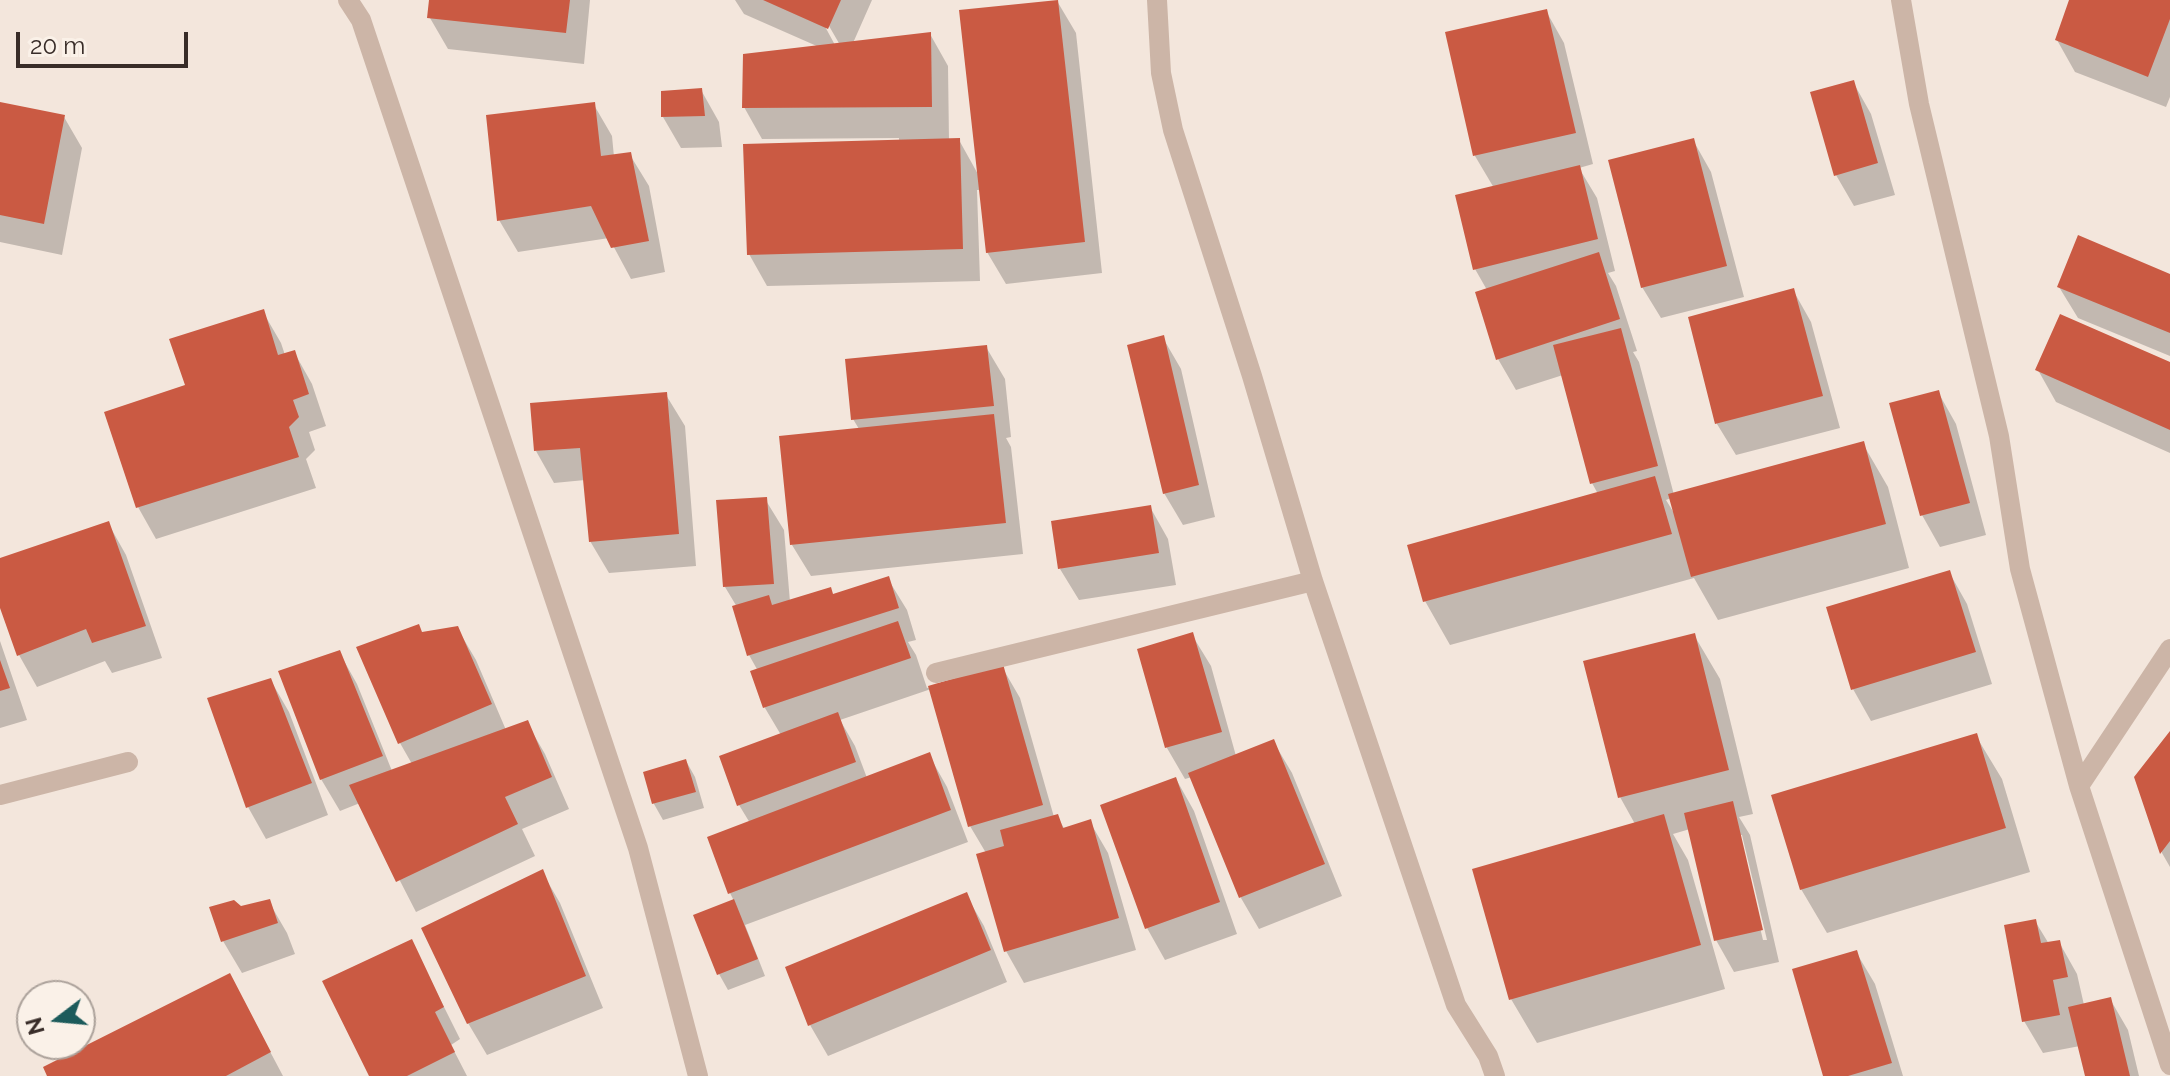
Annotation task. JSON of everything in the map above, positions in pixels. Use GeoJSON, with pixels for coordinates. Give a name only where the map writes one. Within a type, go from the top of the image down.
{"type":"FeatureCollection","features":[{"type":"Feature","properties":{"kind":"street"},"geometry":{"type":"LineString","coordinates":[[348,0],[361,20],[638,848],[698,1076]]}},
{"type":"Feature","properties":{"kind":"street"},"geometry":{"type":"LineString","coordinates":[[1157,0],[1161,73],[1173,130],[1252,376],[1313,581],[1456,1005],[1488,1056],[1495,1076]]}},
{"type":"Feature","properties":{"kind":"street"},"geometry":{"type":"LineString","coordinates":[[1901,0],[1919,104],[1999,436],[2020,569],[2079,786],[2170,1065]]}},
{"type":"Feature","properties":{"kind":"street"},"geometry":{"type":"LineString","coordinates":[[936,673],[1313,581]]}},
{"type":"Feature","properties":{"kind":"street"},"geometry":{"type":"LineString","coordinates":[[2079,786],[2170,649]]}},
{"type":"Feature","properties":{"kind":"street"},"geometry":{"type":"LineString","coordinates":[[0,795],[128,762]]}},
{"type":"Feature","properties":{"kind":"building"},"geometry":{"type":"Polygon","coordinates":[[[429,0],[570,0],[566,33],[427,18],[429,0]]]}},
{"type":"Feature","properties":{"kind":"building"},"geometry":{"type":"Polygon","coordinates":[[[763,0],[841,0],[828,29],[763,0]]]}},
{"type":"Feature","properties":{"kind":"building"},"geometry":{"type":"Polygon","coordinates":[[[1058,0],[1085,242],[986,253],[959,10],[1058,0]]]}},
{"type":"Feature","properties":{"kind":"building"},"geometry":{"type":"Polygon","coordinates":[[[2069,0],[2170,0],[2170,19],[2148,77],[2055,40],[2069,0]]]}},
{"type":"Feature","properties":{"kind":"building"},"geometry":{"type":"Polygon","coordinates":[[[1547,9],[1576,133],[1473,156],[1445,32],[1547,9]]]}},
{"type":"Feature","properties":{"kind":"building"},"geometry":{"type":"Polygon","coordinates":[[[931,32],[932,107],[742,108],[743,54],[931,32]]]}},
{"type":"Feature","properties":{"kind":"building"},"geometry":{"type":"Polygon","coordinates":[[[1854,80],[1878,163],[1834,176],[1810,92],[1854,80]]]}},
{"type":"Feature","properties":{"kind":"building"},"geometry":{"type":"Polygon","coordinates":[[[702,88],[705,116],[661,117],[661,91],[702,88]]]}},
{"type":"Feature","properties":{"kind":"building"},"geometry":{"type":"Polygon","coordinates":[[[0,102],[65,115],[44,224],[0,215],[0,102]]]}},
{"type":"Feature","properties":{"kind":"building"},"geometry":{"type":"Polygon","coordinates":[[[595,102],[601,156],[631,152],[649,241],[611,248],[591,206],[497,221],[486,115],[595,102]]]}},
{"type":"Feature","properties":{"kind":"building"},"geometry":{"type":"Polygon","coordinates":[[[960,138],[963,249],[747,255],[743,144],[960,138]]]}},
{"type":"Feature","properties":{"kind":"building"},"geometry":{"type":"Polygon","coordinates":[[[1694,138],[1727,266],[1641,288],[1608,160],[1694,138]]]}},
{"type":"Feature","properties":{"kind":"building"},"geometry":{"type":"Polygon","coordinates":[[[1580,165],[1598,239],[1473,270],[1455,195],[1580,165]]]}},
{"type":"Feature","properties":{"kind":"building"},"geometry":{"type":"Polygon","coordinates":[[[2078,235],[2170,274],[2170,333],[2057,287],[2078,235]]]}},
{"type":"Feature","properties":{"kind":"building"},"geometry":{"type":"Polygon","coordinates":[[[1599,252],[1620,319],[1496,360],[1475,292],[1599,252]]]}},
{"type":"Feature","properties":{"kind":"building"},"geometry":{"type":"Polygon","coordinates":[[[1794,288],[1823,396],[1715,424],[1688,317],[1794,288]]]}},
{"type":"Feature","properties":{"kind":"building"},"geometry":{"type":"Polygon","coordinates":[[[264,309],[278,355],[295,350],[309,394],[293,400],[299,417],[289,427],[299,457],[136,508],[104,412],[185,385],[169,339],[264,309]]]}},
{"type":"Feature","properties":{"kind":"building"},"geometry":{"type":"Polygon","coordinates":[[[2060,314],[2170,362],[2170,430],[2035,370],[2060,314]]]}},
{"type":"Feature","properties":{"kind":"building"},"geometry":{"type":"Polygon","coordinates":[[[1621,328],[1658,466],[1590,484],[1553,345],[1621,328]]]}},
{"type":"Feature","properties":{"kind":"building"},"geometry":{"type":"Polygon","coordinates":[[[1164,335],[1199,485],[1163,494],[1127,345],[1164,335]]]}},
{"type":"Feature","properties":{"kind":"building"},"geometry":{"type":"Polygon","coordinates":[[[987,345],[994,406],[851,420],[845,359],[987,345]]]}},
{"type":"Feature","properties":{"kind":"building"},"geometry":{"type":"Polygon","coordinates":[[[1939,390],[1970,503],[1920,516],[1889,403],[1939,390]]]}},
{"type":"Feature","properties":{"kind":"building"},"geometry":{"type":"Polygon","coordinates":[[[667,392],[679,534],[589,542],[580,448],[534,451],[530,403],[667,392]]]}},
{"type":"Feature","properties":{"kind":"building"},"geometry":{"type":"Polygon","coordinates":[[[994,414],[1006,523],[790,545],[779,436],[994,414]]]}},
{"type":"Feature","properties":{"kind":"building"},"geometry":{"type":"Polygon","coordinates":[[[1864,441],[1886,524],[1691,577],[1668,494],[1864,441]]]}},
{"type":"Feature","properties":{"kind":"building"},"geometry":{"type":"Polygon","coordinates":[[[1655,476],[1672,534],[1423,602],[1407,545],[1655,476]]]}},
{"type":"Feature","properties":{"kind":"building"},"geometry":{"type":"Polygon","coordinates":[[[767,497],[774,584],[723,587],[716,500],[767,497]]]}},
{"type":"Feature","properties":{"kind":"building"},"geometry":{"type":"Polygon","coordinates":[[[1151,505],[1159,553],[1058,569],[1051,521],[1151,505]]]}},
{"type":"Feature","properties":{"kind":"building"},"geometry":{"type":"Polygon","coordinates":[[[109,521],[146,626],[92,643],[86,629],[17,656],[0,608],[0,558],[109,521]]]}},
{"type":"Feature","properties":{"kind":"building"},"geometry":{"type":"Polygon","coordinates":[[[1950,570],[1976,652],[1851,690],[1826,607],[1950,570]]]}},
{"type":"Feature","properties":{"kind":"building"},"geometry":{"type":"Polygon","coordinates":[[[889,576],[899,608],[747,656],[732,606],[769,595],[772,605],[831,587],[833,594],[889,576]]]}},
{"type":"Feature","properties":{"kind":"building"},"geometry":{"type":"Polygon","coordinates":[[[898,621],[911,658],[763,708],[750,671],[898,621]]]}},
{"type":"Feature","properties":{"kind":"building"},"geometry":{"type":"Polygon","coordinates":[[[419,624],[422,632],[458,626],[492,704],[398,744],[356,647],[419,624]]]}},
{"type":"Feature","properties":{"kind":"building"},"geometry":{"type":"Polygon","coordinates":[[[1193,632],[1222,732],[1165,748],[1137,649],[1193,632]]]}},
{"type":"Feature","properties":{"kind":"building"},"geometry":{"type":"Polygon","coordinates":[[[1695,633],[1729,770],[1618,798],[1583,661],[1695,633]]]}},
{"type":"Feature","properties":{"kind":"building"},"geometry":{"type":"Polygon","coordinates":[[[340,650],[383,756],[320,780],[278,671],[340,650]]]}},
{"type":"Feature","properties":{"kind":"building"},"geometry":{"type":"Polygon","coordinates":[[[0,660],[10,688],[0,691],[0,660]]]}},
{"type":"Feature","properties":{"kind":"building"},"geometry":{"type":"Polygon","coordinates":[[[1003,664],[1043,805],[968,827],[928,686],[1003,664]]]}},
{"type":"Feature","properties":{"kind":"building"},"geometry":{"type":"Polygon","coordinates":[[[271,678],[312,783],[246,808],[207,698],[271,678]]]}},
{"type":"Feature","properties":{"kind":"building"},"geometry":{"type":"Polygon","coordinates":[[[838,712],[856,762],[737,806],[719,756],[838,712]]]}},
{"type":"Feature","properties":{"kind":"building"},"geometry":{"type":"Polygon","coordinates":[[[528,720],[552,777],[505,797],[518,824],[396,882],[349,785],[528,720]]]}},
{"type":"Feature","properties":{"kind":"building"},"geometry":{"type":"Polygon","coordinates":[[[2170,731],[2170,841],[2160,854],[2134,777],[2170,731]]]}},
{"type":"Feature","properties":{"kind":"building"},"geometry":{"type":"Polygon","coordinates":[[[1977,733],[2006,828],[1800,890],[1771,795],[1977,733]]]}},
{"type":"Feature","properties":{"kind":"building"},"geometry":{"type":"Polygon","coordinates":[[[1274,739],[1325,864],[1239,898],[1188,773],[1274,739]]]}},
{"type":"Feature","properties":{"kind":"building"},"geometry":{"type":"Polygon","coordinates":[[[930,752],[951,810],[728,894],[707,837],[930,752]]]}},
{"type":"Feature","properties":{"kind":"building"},"geometry":{"type":"Polygon","coordinates":[[[686,759],[696,792],[652,804],[643,772],[686,759]]]}},
{"type":"Feature","properties":{"kind":"building"},"geometry":{"type":"Polygon","coordinates":[[[1176,777],[1220,902],[1145,929],[1100,805],[1176,777]]]}},
{"type":"Feature","properties":{"kind":"building"},"geometry":{"type":"Polygon","coordinates":[[[1733,801],[1763,930],[1714,941],[1684,813],[1733,801]]]}},
{"type":"Feature","properties":{"kind":"building"},"geometry":{"type":"Polygon","coordinates":[[[1058,814],[1063,828],[1091,819],[1119,918],[1004,952],[976,854],[1004,846],[1000,830],[1058,814]]]}},
{"type":"Feature","properties":{"kind":"building"},"geometry":{"type":"Polygon","coordinates":[[[1664,814],[1701,945],[1509,1000],[1472,869],[1664,814]]]}},
{"type":"Feature","properties":{"kind":"building"},"geometry":{"type":"Polygon","coordinates":[[[543,869],[586,976],[467,1024],[421,928],[543,869]]]}},
{"type":"Feature","properties":{"kind":"building"},"geometry":{"type":"Polygon","coordinates":[[[967,892],[991,950],[808,1026],[785,967],[967,892]]]}},
{"type":"Feature","properties":{"kind":"building"},"geometry":{"type":"Polygon","coordinates":[[[270,899],[278,923],[221,942],[209,907],[234,900],[241,906],[270,899]]]}},
{"type":"Feature","properties":{"kind":"building"},"geometry":{"type":"Polygon","coordinates":[[[734,899],[758,959],[717,975],[693,915],[734,899]]]}},
{"type":"Feature","properties":{"kind":"building"},"geometry":{"type":"Polygon","coordinates":[[[2036,919],[2041,943],[2060,940],[2068,977],[2053,980],[2060,1015],[2022,1022],[2004,925],[2036,919]]]}},
{"type":"Feature","properties":{"kind":"building"},"geometry":{"type":"Polygon","coordinates":[[[412,939],[444,1007],[435,1012],[455,1052],[407,1076],[369,1076],[322,981],[412,939]]]}},
{"type":"Feature","properties":{"kind":"building"},"geometry":{"type":"Polygon","coordinates":[[[1857,950],[1892,1063],[1848,1076],[1823,1076],[1792,969],[1857,950]]]}},
{"type":"Feature","properties":{"kind":"building"},"geometry":{"type":"Polygon","coordinates":[[[230,973],[271,1052],[226,1076],[47,1076],[43,1067],[57,1060],[96,1060],[96,1040],[230,973]]]}},
{"type":"Feature","properties":{"kind":"building"},"geometry":{"type":"Polygon","coordinates":[[[2111,997],[2130,1076],[2085,1076],[2068,1007],[2111,997]]]}}]}
